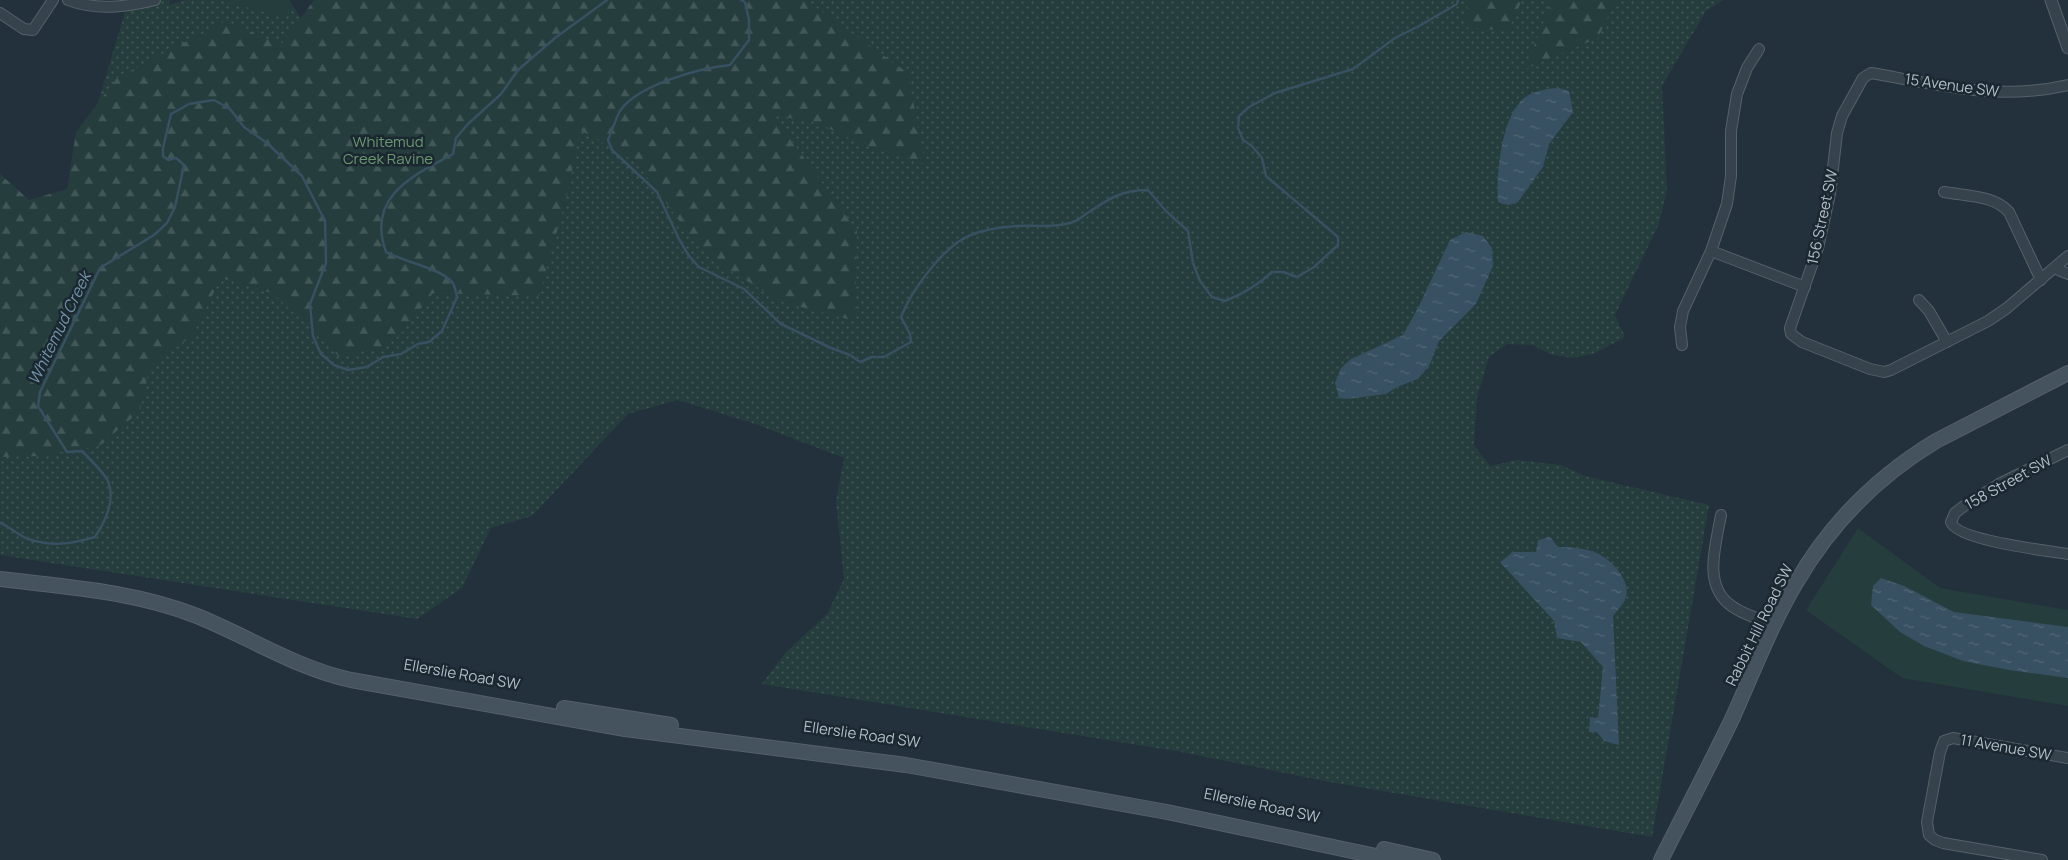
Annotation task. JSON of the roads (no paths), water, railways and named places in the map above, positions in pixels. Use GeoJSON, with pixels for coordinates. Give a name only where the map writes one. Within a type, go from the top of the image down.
{"type":"FeatureCollection","features":[{"type":"Feature","properties":{"kind":"main road","name":"Rabbit Hill Road SW"},"geometry":{"type":"LineString","coordinates":[[1661,860],[1721,742],[1795,584],[1833,530],[1876,484],[1936,440],[2068,373]]}},
{"type":"Feature","properties":{"kind":"main road","name":"Ellerslie Road SW"},"geometry":{"type":"LineString","coordinates":[[0,578],[141,598],[198,616],[324,674],[368,683],[625,728],[906,764],[1167,812],[1395,860]]}},
{"type":"Feature","properties":{"kind":"main road","name":"Ellerslie Road SW"},"geometry":{"type":"LineString","coordinates":[[283,656],[344,670],[655,723],[893,754],[1167,802],[1249,818],[1433,860]]}},
{"type":"Feature","properties":{"kind":"main road"},"geometry":{"type":"LineString","coordinates":[[1369,855],[1384,860]]}},
{"type":"Feature","properties":{"kind":"street"},"geometry":{"type":"LineString","coordinates":[[0,13],[24,29],[33,30],[53,0]]}},
{"type":"Feature","properties":{"kind":"street"},"geometry":{"type":"LineString","coordinates":[[68,0],[79,4],[105,8],[129,6],[156,0]]}},
{"type":"Feature","properties":{"kind":"street"},"geometry":{"type":"LineString","coordinates":[[2051,0],[2068,48]]}},
{"type":"Feature","properties":{"kind":"street"},"geometry":{"type":"LineString","coordinates":[[1682,346],[1680,327],[1683,310],[1711,251],[1721,224],[1730,189],[1731,131],[1737,94],[1746,68],[1759,48]]}},
{"type":"Feature","properties":{"kind":"street","name":"15 Avenue SW"},"geometry":{"type":"LineString","coordinates":[[1866,74],[1871,73],[1999,93],[2034,92],[2068,85]]}},
{"type":"Feature","properties":{"kind":"street","name":"156 Street SW"},"geometry":{"type":"LineString","coordinates":[[1866,74],[1845,110],[1837,133],[1830,194],[1824,224],[1805,287],[1790,328],[1792,334],[1802,342],[1870,369],[1884,372],[1896,368],[1947,342]]}},
{"type":"Feature","properties":{"kind":"street"},"geometry":{"type":"LineString","coordinates":[[1944,192],[1991,200],[2004,206],[2009,212],[2041,280]]}},
{"type":"Feature","properties":{"kind":"street"},"geometry":{"type":"LineString","coordinates":[[1711,251],[1805,287]]}},
{"type":"Feature","properties":{"kind":"street"},"geometry":{"type":"LineString","coordinates":[[1919,300],[1930,311],[1947,342],[1988,321],[2007,308],[2068,256]]}},
{"type":"Feature","properties":{"kind":"street"},"geometry":{"type":"LineString","coordinates":[[2054,268],[2068,274]]}},
{"type":"Feature","properties":{"kind":"street","name":"158 Street SW"},"geometry":{"type":"LineString","coordinates":[[2068,450],[1999,484],[1959,509],[1952,518],[1952,526],[1965,534],[1986,540],[2068,554]]}},
{"type":"Feature","properties":{"kind":"street"},"geometry":{"type":"LineString","coordinates":[[1721,515],[1714,556],[1715,586],[1720,595],[1730,605],[1775,625]]}},
{"type":"Feature","properties":{"kind":"street","name":"11 Avenue SW"},"geometry":{"type":"LineString","coordinates":[[2042,860],[1943,842],[1935,840],[1929,835],[1927,822],[1940,752],[1944,741],[1953,738],[2068,758]]}},
{"type":"Feature","properties":{"kind":"water"},"geometry":{"type":"Polygon","coordinates":[[[1559,88],[1569,91],[1573,112],[1549,144],[1543,167],[1518,202],[1508,205],[1498,202],[1501,150],[1508,123],[1514,111],[1528,95],[1543,90],[1559,88]]]}},
{"type":"Feature","properties":{"kind":"water"},"geometry":{"type":"Polygon","coordinates":[[[1466,232],[1483,236],[1492,248],[1493,266],[1476,304],[1439,341],[1429,366],[1418,379],[1397,387],[1386,394],[1347,399],[1339,398],[1335,383],[1341,368],[1351,359],[1403,335],[1450,240],[1466,232]]]}},
{"type":"Feature","properties":{"kind":"water"},"geometry":{"type":"Polygon","coordinates":[[[1550,537],[1558,547],[1583,549],[1603,556],[1615,566],[1624,579],[1627,593],[1625,600],[1613,616],[1619,745],[1604,741],[1597,732],[1589,732],[1590,717],[1598,718],[1603,667],[1581,642],[1557,638],[1554,621],[1500,562],[1513,552],[1536,552],[1538,540],[1550,537]]]}},
{"type":"Feature","properties":{"kind":"water"},"geometry":{"type":"Polygon","coordinates":[[[1881,578],[1904,586],[1954,612],[2068,627],[2068,678],[2009,670],[1963,661],[1924,646],[1900,632],[1871,605],[1873,586],[1881,578]]]}},
{"type":"Feature","properties":{"kind":"waterway","name":"Whitemud Creek"},"geometry":{"type":"LineString","coordinates":[[0,523],[28,539],[62,544],[95,537],[106,518],[111,496],[108,481],[82,451],[67,452],[38,406],[40,392],[100,268],[154,235],[167,223],[175,207],[184,165],[176,158],[168,160],[163,156],[171,114],[189,104],[214,100],[230,109],[244,127],[267,143],[302,176],[325,221],[326,263],[310,304],[313,336],[321,354],[334,365],[348,370],[367,367],[383,357],[401,354],[418,344],[429,342],[442,331],[457,297],[453,283],[446,277],[431,269],[386,252],[381,233],[382,217],[388,203],[409,180],[453,154],[456,138],[468,124],[501,94],[518,70],[555,38],[607,0]]}},
{"type":"Feature","properties":{"kind":"waterway","name":"Whitemud Creek"},"geometry":{"type":"LineString","coordinates":[[741,0],[745,2],[749,20],[749,40],[730,65],[686,74],[640,93],[620,111],[608,140],[612,150],[657,192],[679,239],[689,256],[699,267],[744,289],[781,324],[850,355],[860,362],[872,357],[884,357],[911,342],[910,334],[901,317],[906,306],[920,282],[940,258],[961,240],[977,233],[999,228],[1052,226],[1073,222],[1110,199],[1131,191],[1148,190],[1166,211],[1188,231],[1193,263],[1200,281],[1212,297],[1225,301],[1250,289],[1272,272],[1283,272],[1297,277],[1314,267],[1338,245],[1338,237],[1266,176],[1262,158],[1252,146],[1243,140],[1238,128],[1239,116],[1249,107],[1275,93],[1353,69],[1395,38],[1457,4],[1458,0]]}},
{"type":"Feature","properties":{"kind":"park label","name":"Whitemud Creek Ravine"},"geometry":{"type":"Point","coordinates":[388,150]}}]}
